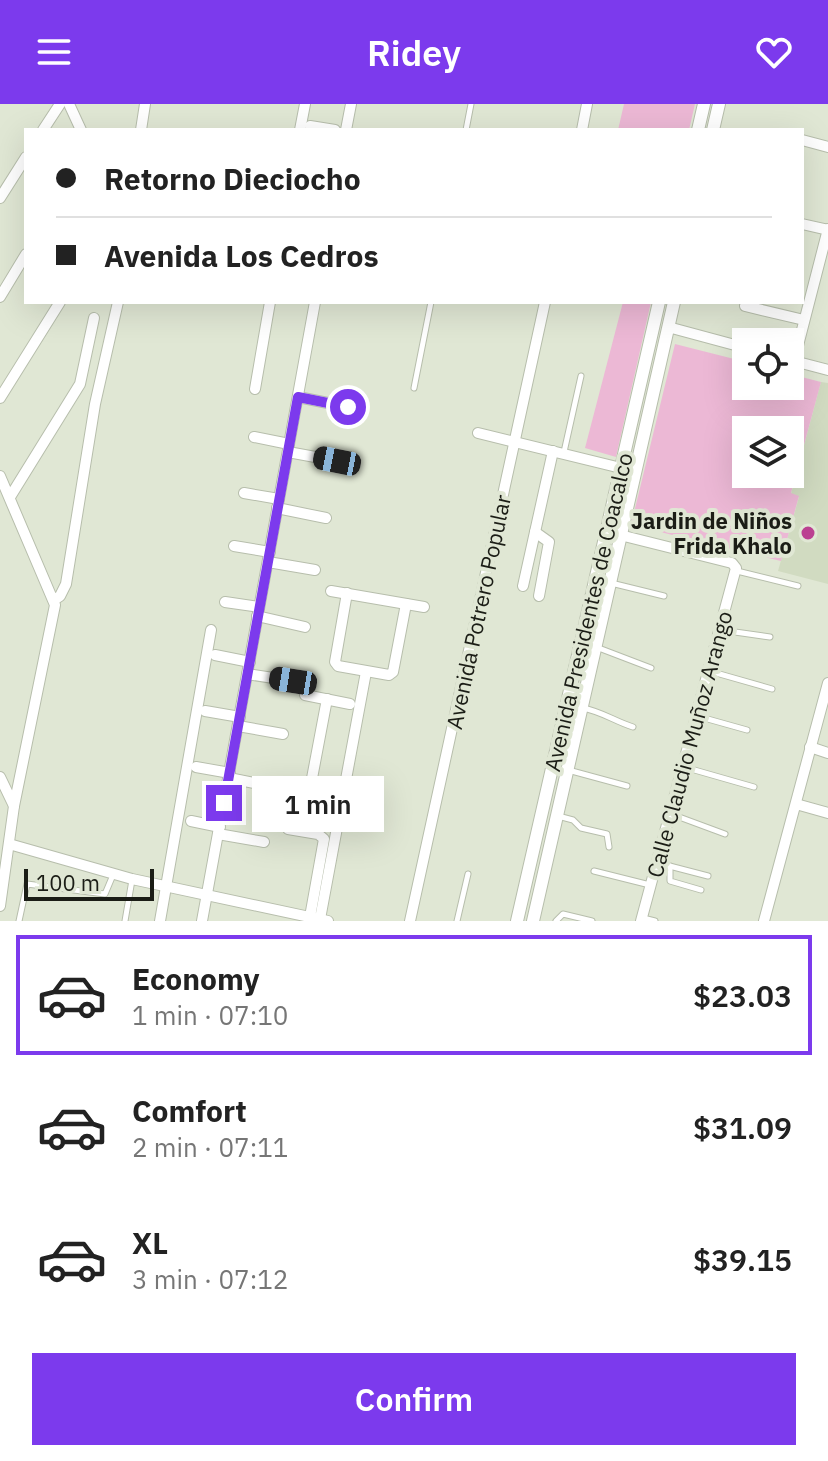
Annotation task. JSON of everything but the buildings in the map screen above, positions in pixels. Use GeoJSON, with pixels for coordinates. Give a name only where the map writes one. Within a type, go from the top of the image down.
{"type":"FeatureCollection","features":[{"type":"Feature","properties":{"kind":"street"},"geometry":{"type":"LineString","coordinates":[[44,128],[60,104]]}},
{"type":"Feature","properties":{"kind":"street"},"geometry":{"type":"LineString","coordinates":[[69,104],[80,128]]}},
{"type":"Feature","properties":{"kind":"street"},"geometry":{"type":"LineString","coordinates":[[141,128],[145,104]]}},
{"type":"Feature","properties":{"kind":"street"},"geometry":{"type":"LineString","coordinates":[[305,104],[305,128]]}},
{"type":"Feature","properties":{"kind":"street"},"geometry":{"type":"LineString","coordinates":[[346,128],[351,104]]}},
{"type":"Feature","properties":{"kind":"street"},"geometry":{"type":"LineString","coordinates":[[582,128],[587,104]]}},
{"type":"Feature","properties":{"kind":"street"},"geometry":{"type":"LineString","coordinates":[[698,128],[704,104]]}},
{"type":"Feature","properties":{"kind":"street"},"geometry":{"type":"LineString","coordinates":[[713,128],[719,104]]}},
{"type":"Feature","properties":{"kind":"street"},"geometry":{"type":"LineString","coordinates":[[804,141],[828,147]]}},
{"type":"Feature","properties":{"kind":"street"},"geometry":{"type":"LineString","coordinates":[[0,198],[24,160]]}},
{"type":"Feature","properties":{"kind":"street"},"geometry":{"type":"LineString","coordinates":[[802,328],[826,248],[828,230],[804,224]]}},
{"type":"Feature","properties":{"kind":"street"},"geometry":{"type":"LineString","coordinates":[[0,297],[24,257]]}},
{"type":"Feature","properties":{"kind":"street"},"geometry":{"type":"LineString","coordinates":[[815,281],[828,285]]}},
{"type":"Feature","properties":{"kind":"street"},"geometry":{"type":"LineString","coordinates":[[0,398],[59,304]]}},
{"type":"Feature","properties":{"kind":"street"},"geometry":{"type":"LineString","coordinates":[[54,600],[66,584],[95,404],[106,368],[118,304]]}},
{"type":"Feature","properties":{"kind":"street"},"geometry":{"type":"LineString","coordinates":[[255,389],[270,304]]}},
{"type":"Feature","properties":{"kind":"street"},"geometry":{"type":"LineString","coordinates":[[202,921],[315,304]]}},
{"type":"Feature","properties":{"kind":"street","name":"Avenida Potrero Popular"},"geometry":{"type":"LineString","coordinates":[[410,921],[545,304]]}},
{"type":"Feature","properties":{"kind":"street","name":"Avenida Presidentes de Coacalco"},"geometry":{"type":"LineString","coordinates":[[517,921],[659,304]]}},
{"type":"Feature","properties":{"kind":"street","name":"Avenida Presidentes de Coacalco"},"geometry":{"type":"LineString","coordinates":[[536,920],[567,770],[674,304]]}},
{"type":"Feature","properties":{"kind":"street"},"geometry":{"type":"LineString","coordinates":[[745,306],[804,320]]}},
{"type":"Feature","properties":{"kind":"street"},"geometry":{"type":"LineString","coordinates":[[10,497],[80,384],[94,318]]}},
{"type":"Feature","properties":{"kind":"street"},"geometry":{"type":"LineString","coordinates":[[668,327],[732,344]]}},
{"type":"Feature","properties":{"kind":"street"},"geometry":{"type":"LineString","coordinates":[[804,364],[828,370]]}},
{"type":"Feature","properties":{"kind":"street"},"geometry":{"type":"LineString","coordinates":[[298,397],[348,407]]}},
{"type":"Feature","properties":{"kind":"street"},"geometry":{"type":"LineString","coordinates":[[633,417],[647,420]]}},
{"type":"Feature","properties":{"kind":"street"},"geometry":{"type":"LineString","coordinates":[[478,433],[621,468]]}},
{"type":"Feature","properties":{"kind":"street"},"geometry":{"type":"LineString","coordinates":[[254,437],[337,461]]}},
{"type":"Feature","properties":{"kind":"street"},"geometry":{"type":"LineString","coordinates":[[523,586],[535,532],[559,452]]}},
{"type":"Feature","properties":{"kind":"street"},"geometry":{"type":"LineString","coordinates":[[0,476],[54,600],[52,632],[14,806],[0,906]]}},
{"type":"Feature","properties":{"kind":"street"},"geometry":{"type":"LineString","coordinates":[[244,493],[326,518]]}},
{"type":"Feature","properties":{"kind":"street"},"geometry":{"type":"LineString","coordinates":[[535,532],[549,542],[539,596]]}},
{"type":"Feature","properties":{"kind":"street"},"geometry":{"type":"LineString","coordinates":[[620,535],[736,568]]}},
{"type":"Feature","properties":{"kind":"street"},"geometry":{"type":"LineString","coordinates":[[234,546],[315,570]]}},
{"type":"Feature","properties":{"kind":"street","name":"Calle Claudio Muñoz Arango"},"geometry":{"type":"LineString","coordinates":[[641,919],[736,568]]}},
{"type":"Feature","properties":{"kind":"street"},"geometry":{"type":"LineString","coordinates":[[331,591],[424,607]]}},
{"type":"Feature","properties":{"kind":"street"},"geometry":{"type":"LineString","coordinates":[[347,593],[335,662],[338,666],[366,672],[386,675],[393,672],[406,604]]}},
{"type":"Feature","properties":{"kind":"street"},"geometry":{"type":"LineString","coordinates":[[225,602],[305,627]]}},
{"type":"Feature","properties":{"kind":"street"},"geometry":{"type":"LineString","coordinates":[[160,921],[211,630]]}},
{"type":"Feature","properties":{"kind":"street"},"geometry":{"type":"LineString","coordinates":[[215,655],[250,662]]}},
{"type":"Feature","properties":{"kind":"street"},"geometry":{"type":"LineString","coordinates":[[319,919],[366,672]]}},
{"type":"Feature","properties":{"kind":"street"},"geometry":{"type":"LineString","coordinates":[[247,674],[293,681]]}},
{"type":"Feature","properties":{"kind":"street"},"geometry":{"type":"LineString","coordinates":[[764,921],[828,683]]}},
{"type":"Feature","properties":{"kind":"street"},"geometry":{"type":"LineString","coordinates":[[305,695],[350,704]]}},
{"type":"Feature","properties":{"kind":"street"},"geometry":{"type":"LineString","coordinates":[[302,831],[327,699]]}},
{"type":"Feature","properties":{"kind":"street"},"geometry":{"type":"LineString","coordinates":[[205,711],[283,734]]}},
{"type":"Feature","properties":{"kind":"street"},"geometry":{"type":"LineString","coordinates":[[810,747],[828,753]]}},
{"type":"Feature","properties":{"kind":"street"},"geometry":{"type":"LineString","coordinates":[[196,767],[275,787]]}},
{"type":"Feature","properties":{"kind":"street"},"geometry":{"type":"LineString","coordinates":[[0,777],[14,806]]}},
{"type":"Feature","properties":{"kind":"street"},"geometry":{"type":"LineString","coordinates":[[796,804],[828,813]]}},
{"type":"Feature","properties":{"kind":"street"},"geometry":{"type":"LineString","coordinates":[[191,821],[264,842]]}},
{"type":"Feature","properties":{"kind":"street"},"geometry":{"type":"LineString","coordinates":[[288,829],[318,834],[324,839],[319,919]]}},
{"type":"Feature","properties":{"kind":"street"},"geometry":{"type":"LineString","coordinates":[[9,844],[132,879],[319,919]]}},
{"type":"Feature","properties":{"kind":"street"},"geometry":{"type":"LineString","coordinates":[[261,921],[264,907]]}},
{"type":"Feature","properties":{"kind":"lane"},"geometry":{"type":"LineString","coordinates":[[466,128],[471,104]]}},
{"type":"Feature","properties":{"kind":"lane"},"geometry":{"type":"LineString","coordinates":[[414,388],[431,304]]}},
{"type":"Feature","properties":{"kind":"lane"},"geometry":{"type":"LineString","coordinates":[[559,452],[581,376]]}},
{"type":"Feature","properties":{"kind":"lane"},"geometry":{"type":"LineString","coordinates":[[736,568],[798,586]]}},
{"type":"Feature","properties":{"kind":"lane"},"geometry":{"type":"LineString","coordinates":[[610,583],[664,596]]}},
{"type":"Feature","properties":{"kind":"lane"},"geometry":{"type":"LineString","coordinates":[[720,630],[770,637]]}},
{"type":"Feature","properties":{"kind":"lane"},"geometry":{"type":"LineString","coordinates":[[595,647],[651,668]]}},
{"type":"Feature","properties":{"kind":"lane"},"geometry":{"type":"LineString","coordinates":[[708,671],[772,689]]}},
{"type":"Feature","properties":{"kind":"lane"},"geometry":{"type":"LineString","coordinates":[[581,708],[602,712],[609,720],[633,727]]}},
{"type":"Feature","properties":{"kind":"lane"},"geometry":{"type":"LineString","coordinates":[[696,716],[747,730]]}},
{"type":"Feature","properties":{"kind":"lane"},"geometry":{"type":"LineString","coordinates":[[683,766],[754,787]]}},
{"type":"Feature","properties":{"kind":"lane"},"geometry":{"type":"LineString","coordinates":[[567,770],[627,786]]}},
{"type":"Feature","properties":{"kind":"lane"},"geometry":{"type":"LineString","coordinates":[[670,814],[725,834]]}},
{"type":"Feature","properties":{"kind":"lane"},"geometry":{"type":"LineString","coordinates":[[557,816],[573,820],[579,827],[607,834],[609,847]]}},
{"type":"Feature","properties":{"kind":"lane"},"geometry":{"type":"LineString","coordinates":[[657,863],[708,876]]}},
{"type":"Feature","properties":{"kind":"lane"},"geometry":{"type":"LineString","coordinates":[[670,866],[670,881],[701,890]]}},
{"type":"Feature","properties":{"kind":"lane"},"geometry":{"type":"LineString","coordinates":[[594,871],[651,885]]}},
{"type":"Feature","properties":{"kind":"lane"},"geometry":{"type":"LineString","coordinates":[[19,921],[27,884],[105,894],[113,874]]}},
{"type":"Feature","properties":{"kind":"lane"},"geometry":{"type":"LineString","coordinates":[[457,921],[468,874]]}},
{"type":"Feature","properties":{"kind":"lane"},"geometry":{"type":"LineString","coordinates":[[125,921],[132,879]]}},
{"type":"Feature","properties":{"kind":"lane"},"geometry":{"type":"LineString","coordinates":[[556,921],[563,914],[592,921]]}},
{"type":"Feature","properties":{"kind":"lane"},"geometry":{"type":"LineString","coordinates":[[641,919],[655,921]]}},
{"type":"Feature","properties":{"kind":"shaded area"},"geometry":{"type":"Polygon","coordinates":[[[624,104],[695,104],[689,128],[618,128],[624,104]]]}},
{"type":"Feature","properties":{"kind":"shaded area"},"geometry":{"type":"Polygon","coordinates":[[[622,304],[651,304],[616,457],[585,448],[622,304]]]}},
{"type":"Feature","properties":{"kind":"shaded area"},"geometry":{"type":"Polygon","coordinates":[[[675,344],[732,358],[732,400],[804,400],[804,378],[821,382],[804,445],[804,416],[732,416],[732,488],[792,488],[791,493],[799,496],[781,561],[631,525],[675,344]]]}},
{"type":"Feature","properties":{"kind":"shaded area"},"geometry":{"type":"Polygon","coordinates":[[[821,382],[828,383],[828,584],[778,571],[799,497],[791,494],[793,488],[804,488],[804,445],[821,382]]]}},
{"type":"Feature","properties":{"kind":"place","name":"Jardin de Niños Frida Khalo"},"geometry":{"type":"Point","coordinates":[808,533]}},
{"type":"Feature","properties":{"kind":"route"},"geometry":{"type":"LineString","coordinates":[[224,803],[298,397],[348,407]]}}]}
